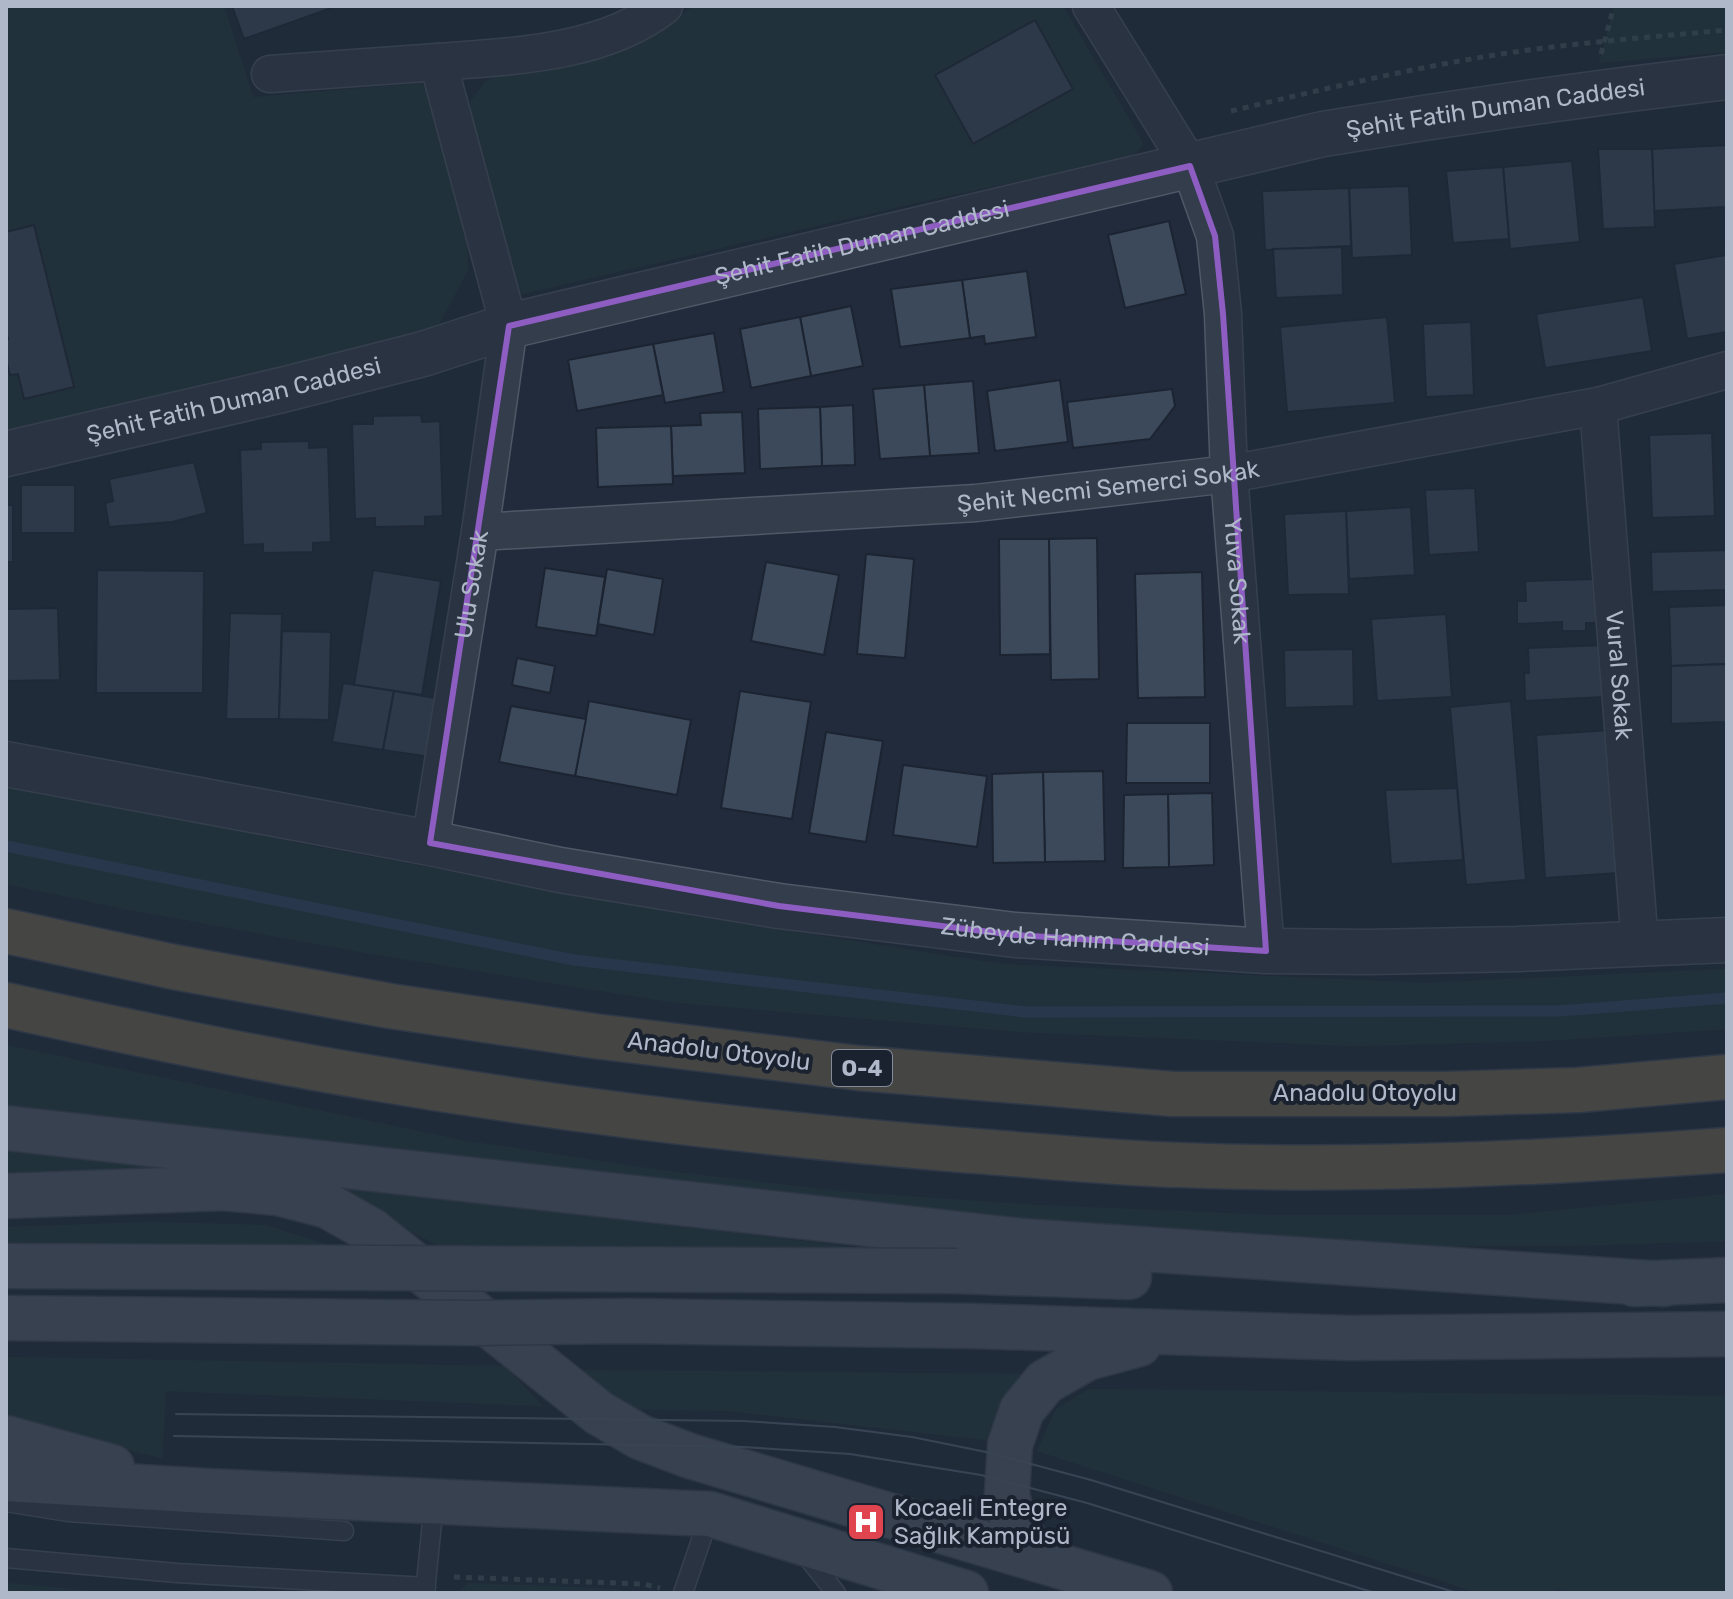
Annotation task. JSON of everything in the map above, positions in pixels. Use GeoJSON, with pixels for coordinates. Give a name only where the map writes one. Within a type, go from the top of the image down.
{"type":"FeatureCollection","features":[{"type":"Feature","properties":{"kind":"highway","name":"Anadolu Otoyolu"},"geometry":{"type":"LineString","coordinates":[[6,931],[174,967],[390,1006],[594,1036],[874,1069],[1173,1094],[1445,1094],[1578,1090],[1727,1077]]}},
{"type":"Feature","properties":{"kind":"highway"},"geometry":{"type":"LineString","coordinates":[[6,1005],[174,1042],[374,1078],[588,1110],[840,1140],[1193,1165],[1398,1167],[1593,1160],[1727,1150]]}},
{"type":"Feature","properties":{"kind":"main road"},"geometry":{"type":"LineString","coordinates":[[6,1128],[1022,1241],[1664,1284]]}},
{"type":"Feature","properties":{"kind":"main road"},"geometry":{"type":"LineString","coordinates":[[6,1196],[223,1188],[278,1193],[328,1206],[372,1231],[599,1413],[640,1437],[978,1559]]}},
{"type":"Feature","properties":{"kind":"main road"},"geometry":{"type":"LineString","coordinates":[[6,1266],[957,1271],[1324,1283],[1664,1284],[1727,1280]]}},
{"type":"Feature","properties":{"kind":"main road"},"geometry":{"type":"LineString","coordinates":[[6,1318],[974,1326],[1350,1338],[1727,1334]]}},
{"type":"Feature","properties":{"kind":"main road"},"geometry":{"type":"LineString","coordinates":[[1036,1559],[1012,1517],[1007,1493],[1010,1445],[1022,1410],[1045,1382],[1087,1358],[1132,1345],[1231,1334]]}},
{"type":"Feature","properties":{"kind":"main road"},"geometry":{"type":"LineString","coordinates":[[6,1438],[206,1491]]}},
{"type":"Feature","properties":{"kind":"main road"},"geometry":{"type":"LineString","coordinates":[[6,1479],[710,1514],[795,1541],[978,1559],[1036,1559],[1150,1593]]}},
{"type":"Feature","properties":{"kind":"street"},"geometry":{"type":"LineString","coordinates":[[270,74],[524,55],[588,43],[648,18],[664,6]]}},
{"type":"Feature","properties":{"kind":"street","name":"Yuva Sokak"},"geometry":{"type":"LineString","coordinates":[[1091,6],[1190,166],[1215,236],[1223,314],[1229,474],[1266,951]]}},
{"type":"Feature","properties":{"kind":"street"},"geometry":{"type":"LineString","coordinates":[[438,62],[509,326]]}},
{"type":"Feature","properties":{"kind":"street","name":"Şehit Fatih Duman Caddesi"},"geometry":{"type":"LineString","coordinates":[[6,454],[325,379],[423,354],[509,326],[1323,134],[1485,108],[1727,77]]}},
{"type":"Feature","properties":{"kind":"street","name":"Ulu Sokak"},"geometry":{"type":"LineString","coordinates":[[430,843],[480,532],[509,326]]}},
{"type":"Feature","properties":{"kind":"street","name":"Şehit Necmi Semerci Sokak"},"geometry":{"type":"LineString","coordinates":[[480,532],[976,503],[1229,474],[1598,406],[1727,370]]}},
{"type":"Feature","properties":{"kind":"street","name":"Vural Sokak"},"geometry":{"type":"LineString","coordinates":[[1598,406],[1640,945]]}},
{"type":"Feature","properties":{"kind":"street","name":"Zübeyde Hanım Caddesi"},"geometry":{"type":"LineString","coordinates":[[6,764],[560,870],[779,906],[1015,935],[1266,951],[1414,951],[1727,940]]}},
{"type":"Feature","properties":{"kind":"lane"},"geometry":{"type":"LineString","coordinates":[[6,1502],[68,1512],[344,1531]]}},
{"type":"Feature","properties":{"kind":"lane"},"geometry":{"type":"LineString","coordinates":[[6,1558],[426,1590],[434,1502]]}},
{"type":"Feature","properties":{"kind":"lane"},"geometry":{"type":"LineString","coordinates":[[683,1593],[710,1514]]}},
{"type":"Feature","properties":{"kind":"lane"},"geometry":{"type":"LineString","coordinates":[[795,1541],[836,1593]]}},
{"type":"Feature","properties":{"kind":"path"},"geometry":{"type":"LineString","coordinates":[[1228,112],[1473,58],[1604,41],[1727,30]]}},
{"type":"Feature","properties":{"kind":"highlighted area"},"geometry":{"type":"Polygon","coordinates":[[[1190,166],[1215,236],[1223,314],[1266,951],[1015,935],[779,906],[430,843],[509,326],[1190,166]]]}},
{"type":"Feature","properties":{"kind":"green space"},"geometry":{"type":"Polygon","coordinates":[[[6,6],[224,6],[253,97],[422,83],[444,139],[466,221],[468,270],[438,326],[404,341],[6,435],[6,6]]]}},
{"type":"Feature","properties":{"kind":"green space"},"geometry":{"type":"Polygon","coordinates":[[[694,6],[1063,6],[1143,143],[1137,152],[1124,159],[924,201],[518,295],[472,126],[470,102],[485,82],[503,72],[667,24],[694,6]]]}},
{"type":"Feature","properties":{"kind":"green space"},"geometry":{"type":"Polygon","coordinates":[[[1614,6],[1727,6],[1727,52],[1599,63],[1614,6]]]}},
{"type":"Feature","properties":{"kind":"green space"},"geometry":{"type":"Polygon","coordinates":[[[6,784],[313,846],[699,917],[1001,964],[1425,983],[1727,969],[1727,1029],[1544,1041],[1354,1046],[1020,1032],[670,1002],[372,954],[6,884],[6,784]]]}},
{"type":"Feature","properties":{"kind":"green space"},"geometry":{"type":"Polygon","coordinates":[[[6,1045],[461,1140],[659,1170],[847,1192],[1037,1205],[1273,1215],[1509,1215],[1727,1194],[1727,1241],[1564,1246],[1330,1246],[1021,1231],[6,1111],[6,1045]]]}},
{"type":"Feature","properties":{"kind":"green space"},"geometry":{"type":"Polygon","coordinates":[[[6,1148],[879,1250],[457,1255],[341,1196],[6,1185],[6,1148]]]}},
{"type":"Feature","properties":{"kind":"green space"},"geometry":{"type":"Polygon","coordinates":[[[149,1222],[265,1225],[334,1247],[6,1248],[6,1227],[149,1222]]]}},
{"type":"Feature","properties":{"kind":"green space"},"geometry":{"type":"Polygon","coordinates":[[[6,1357],[504,1366],[543,1406],[166,1391],[162,1458],[6,1421],[6,1357]]]}},
{"type":"Feature","properties":{"kind":"green space"},"geometry":{"type":"Polygon","coordinates":[[[583,1370],[1028,1374],[986,1440],[729,1411],[620,1409],[583,1370]]]}},
{"type":"Feature","properties":{"kind":"green space"},"geometry":{"type":"Polygon","coordinates":[[[1089,1389],[1727,1395],[1727,1593],[1571,1593],[1558,1589],[1557,1593],[1479,1593],[1037,1451],[1056,1409],[1089,1389]]]}},
{"type":"Feature","properties":{"kind":"green space"},"geometry":{"type":"Polygon","coordinates":[[[6,1583],[113,1593],[6,1593],[6,1583]]]}},
{"type":"Feature","properties":{"kind":"green space"},"geometry":{"type":"Polygon","coordinates":[[[468,1583],[618,1589],[626,1593],[457,1593],[468,1583]]]}},
{"type":"Feature","properties":{"kind":"building"},"geometry":{"type":"Polygon","coordinates":[[[232,6],[337,6],[244,39],[232,6]]]}},
{"type":"Feature","properties":{"kind":"building"},"geometry":{"type":"Polygon","coordinates":[[[1035,20],[1073,89],[973,144],[935,75],[1035,20]]]}},
{"type":"Feature","properties":{"kind":"building"},"geometry":{"type":"Polygon","coordinates":[[[1727,145],[1727,207],[1654,211],[1652,149],[1727,145]]]}},
{"type":"Feature","properties":{"kind":"building"},"geometry":{"type":"Polygon","coordinates":[[[1598,149],[1652,149],[1655,227],[1603,229],[1598,149]]]}},
{"type":"Feature","properties":{"kind":"building"},"geometry":{"type":"Polygon","coordinates":[[[1572,161],[1580,242],[1510,249],[1503,167],[1572,161]]]}},
{"type":"Feature","properties":{"kind":"building"},"geometry":{"type":"Polygon","coordinates":[[[1503,167],[1509,239],[1453,243],[1446,171],[1503,167]]]}},
{"type":"Feature","properties":{"kind":"building"},"geometry":{"type":"Polygon","coordinates":[[[1409,186],[1412,255],[1352,258],[1349,188],[1409,186]]]}},
{"type":"Feature","properties":{"kind":"building"},"geometry":{"type":"Polygon","coordinates":[[[1349,188],[1351,246],[1265,250],[1262,191],[1349,188]]]}},
{"type":"Feature","properties":{"kind":"building"},"geometry":{"type":"Polygon","coordinates":[[[1169,221],[1186,294],[1125,308],[1108,235],[1169,221]]]}},
{"type":"Feature","properties":{"kind":"building"},"geometry":{"type":"Polygon","coordinates":[[[34,225],[74,387],[24,399],[18,374],[10,375],[6,359],[6,232],[34,225]]]}},
{"type":"Feature","properties":{"kind":"building"},"geometry":{"type":"Polygon","coordinates":[[[1342,247],[1343,295],[1276,298],[1273,249],[1342,247]]]}},
{"type":"Feature","properties":{"kind":"building"},"geometry":{"type":"Polygon","coordinates":[[[1726,255],[1727,332],[1687,339],[1674,264],[1726,255]]]}},
{"type":"Feature","properties":{"kind":"building"},"geometry":{"type":"Polygon","coordinates":[[[1027,271],[1036,337],[985,344],[984,336],[970,338],[962,280],[1027,271]]]}},
{"type":"Feature","properties":{"kind":"building"},"geometry":{"type":"Polygon","coordinates":[[[962,280],[970,338],[900,347],[891,289],[962,280]]]}},
{"type":"Feature","properties":{"kind":"building"},"geometry":{"type":"Polygon","coordinates":[[[1643,297],[1652,351],[1545,368],[1536,314],[1643,297]]]}},
{"type":"Feature","properties":{"kind":"building"},"geometry":{"type":"Polygon","coordinates":[[[851,306],[863,366],[811,376],[800,317],[851,306]]]}},
{"type":"Feature","properties":{"kind":"building"},"geometry":{"type":"Polygon","coordinates":[[[800,317],[811,376],[751,388],[740,329],[800,317]]]}},
{"type":"Feature","properties":{"kind":"building"},"geometry":{"type":"Polygon","coordinates":[[[1387,317],[1395,403],[1287,412],[1280,327],[1387,317]]]}},
{"type":"Feature","properties":{"kind":"building"},"geometry":{"type":"Polygon","coordinates":[[[1471,322],[1474,395],[1426,397],[1423,324],[1471,322]]]}},
{"type":"Feature","properties":{"kind":"building"},"geometry":{"type":"Polygon","coordinates":[[[714,333],[724,392],[665,403],[653,344],[714,333]]]}},
{"type":"Feature","properties":{"kind":"building"},"geometry":{"type":"Polygon","coordinates":[[[653,344],[663,395],[577,411],[568,360],[653,344]]]}},
{"type":"Feature","properties":{"kind":"building"},"geometry":{"type":"Polygon","coordinates":[[[1060,380],[1068,442],[995,451],[987,391],[1060,380]]]}},
{"type":"Feature","properties":{"kind":"building"},"geometry":{"type":"Polygon","coordinates":[[[973,381],[979,453],[930,456],[924,385],[973,381]]]}},
{"type":"Feature","properties":{"kind":"building"},"geometry":{"type":"Polygon","coordinates":[[[924,385],[930,456],[880,459],[873,389],[924,385]]]}},
{"type":"Feature","properties":{"kind":"building"},"geometry":{"type":"Polygon","coordinates":[[[1172,389],[1175,406],[1150,439],[1073,448],[1067,402],[1172,389]]]}},
{"type":"Feature","properties":{"kind":"building"},"geometry":{"type":"Polygon","coordinates":[[[853,405],[855,465],[822,466],[820,407],[853,405]]]}},
{"type":"Feature","properties":{"kind":"building"},"geometry":{"type":"Polygon","coordinates":[[[820,407],[822,466],[760,469],[758,409],[820,407]]]}},
{"type":"Feature","properties":{"kind":"building"},"geometry":{"type":"Polygon","coordinates":[[[742,412],[745,473],[673,476],[671,426],[701,425],[700,413],[742,412]]]}},
{"type":"Feature","properties":{"kind":"building"},"geometry":{"type":"Polygon","coordinates":[[[421,415],[422,422],[440,421],[443,516],[425,517],[425,526],[375,527],[375,518],[355,519],[352,424],[373,424],[373,416],[421,415]]]}},
{"type":"Feature","properties":{"kind":"building"},"geometry":{"type":"Polygon","coordinates":[[[671,426],[673,484],[598,487],[596,428],[671,426]]]}},
{"type":"Feature","properties":{"kind":"building"},"geometry":{"type":"Polygon","coordinates":[[[1712,433],[1715,516],[1652,518],[1649,435],[1712,433]]]}},
{"type":"Feature","properties":{"kind":"building"},"geometry":{"type":"Polygon","coordinates":[[[309,441],[309,448],[328,447],[331,542],[313,543],[313,552],[263,553],[263,544],[243,545],[240,450],[261,449],[261,442],[309,441]]]}},
{"type":"Feature","properties":{"kind":"building"},"geometry":{"type":"Polygon","coordinates":[[[194,462],[207,513],[172,522],[109,527],[105,503],[113,501],[109,479],[194,462]]]}},
{"type":"Feature","properties":{"kind":"building"},"geometry":{"type":"Polygon","coordinates":[[[21,485],[75,485],[75,533],[21,533],[21,485]]]}},
{"type":"Feature","properties":{"kind":"building"},"geometry":{"type":"Polygon","coordinates":[[[1475,488],[1479,552],[1429,555],[1425,490],[1475,488]]]}},
{"type":"Feature","properties":{"kind":"building"},"geometry":{"type":"Polygon","coordinates":[[[6,505],[13,505],[13,562],[6,562],[6,505]]]}},
{"type":"Feature","properties":{"kind":"building"},"geometry":{"type":"Polygon","coordinates":[[[1411,507],[1415,575],[1349,579],[1346,511],[1411,507]]]}},
{"type":"Feature","properties":{"kind":"building"},"geometry":{"type":"Polygon","coordinates":[[[1346,511],[1349,594],[1288,595],[1284,514],[1346,511]]]}},
{"type":"Feature","properties":{"kind":"building"},"geometry":{"type":"Polygon","coordinates":[[[1097,538],[1099,679],[1051,680],[1049,539],[1097,538]]]}},
{"type":"Feature","properties":{"kind":"building"},"geometry":{"type":"Polygon","coordinates":[[[999,539],[1049,539],[1050,654],[1000,655],[999,539]]]}},
{"type":"Feature","properties":{"kind":"building"},"geometry":{"type":"Polygon","coordinates":[[[1726,550],[1727,590],[1652,592],[1651,552],[1726,550]]]}},
{"type":"Feature","properties":{"kind":"building"},"geometry":{"type":"Polygon","coordinates":[[[866,554],[914,559],[905,658],[857,654],[866,554]]]}},
{"type":"Feature","properties":{"kind":"building"},"geometry":{"type":"Polygon","coordinates":[[[766,562],[839,575],[824,655],[751,641],[766,562]]]}},
{"type":"Feature","properties":{"kind":"building"},"geometry":{"type":"Polygon","coordinates":[[[545,568],[605,577],[596,636],[536,627],[545,568]]]}},
{"type":"Feature","properties":{"kind":"building"},"geometry":{"type":"Polygon","coordinates":[[[607,569],[663,579],[654,635],[598,624],[607,569]]]}},
{"type":"Feature","properties":{"kind":"building"},"geometry":{"type":"Polygon","coordinates":[[[97,570],[204,571],[203,693],[96,693],[97,570]]]}},
{"type":"Feature","properties":{"kind":"building"},"geometry":{"type":"Polygon","coordinates":[[[373,570],[441,581],[422,695],[354,685],[373,570]]]}},
{"type":"Feature","properties":{"kind":"building"},"geometry":{"type":"Polygon","coordinates":[[[1202,572],[1205,697],[1138,698],[1135,574],[1202,572]]]}},
{"type":"Feature","properties":{"kind":"building"},"geometry":{"type":"Polygon","coordinates":[[[1595,579],[1597,623],[1586,623],[1586,631],[1562,631],[1562,622],[1517,624],[1517,601],[1526,601],[1525,581],[1595,579]]]}},
{"type":"Feature","properties":{"kind":"building"},"geometry":{"type":"Polygon","coordinates":[[[1727,605],[1727,664],[1671,666],[1669,607],[1727,605]]]}},
{"type":"Feature","properties":{"kind":"building"},"geometry":{"type":"Polygon","coordinates":[[[58,608],[60,680],[6,681],[6,609],[58,608]]]}},
{"type":"Feature","properties":{"kind":"building"},"geometry":{"type":"Polygon","coordinates":[[[230,613],[282,614],[279,719],[226,719],[230,613]]]}},
{"type":"Feature","properties":{"kind":"building"},"geometry":{"type":"Polygon","coordinates":[[[1446,614],[1452,697],[1377,701],[1371,619],[1446,614]]]}},
{"type":"Feature","properties":{"kind":"building"},"geometry":{"type":"Polygon","coordinates":[[[282,631],[331,632],[329,720],[279,719],[282,631]]]}},
{"type":"Feature","properties":{"kind":"building"},"geometry":{"type":"Polygon","coordinates":[[[1603,645],[1605,697],[1525,701],[1524,673],[1529,673],[1528,648],[1603,645]]]}},
{"type":"Feature","properties":{"kind":"building"},"geometry":{"type":"Polygon","coordinates":[[[1353,649],[1354,706],[1285,708],[1284,650],[1353,649]]]}},
{"type":"Feature","properties":{"kind":"building"},"geometry":{"type":"Polygon","coordinates":[[[517,658],[555,666],[550,693],[512,685],[517,658]]]}},
{"type":"Feature","properties":{"kind":"building"},"geometry":{"type":"Polygon","coordinates":[[[1727,664],[1727,722],[1671,724],[1671,666],[1727,664]]]}},
{"type":"Feature","properties":{"kind":"building"},"geometry":{"type":"Polygon","coordinates":[[[343,683],[394,691],[383,750],[332,742],[343,683]]]}},
{"type":"Feature","properties":{"kind":"building"},"geometry":{"type":"Polygon","coordinates":[[[394,691],[441,699],[430,757],[383,750],[394,691]]]}},
{"type":"Feature","properties":{"kind":"building"},"geometry":{"type":"Polygon","coordinates":[[[740,691],[811,702],[792,819],[721,808],[740,691]]]}},
{"type":"Feature","properties":{"kind":"building"},"geometry":{"type":"Polygon","coordinates":[[[589,701],[691,720],[677,795],[575,776],[589,701]]]}},
{"type":"Feature","properties":{"kind":"building"},"geometry":{"type":"Polygon","coordinates":[[[1511,701],[1526,880],[1466,885],[1450,707],[1511,701]]]}},
{"type":"Feature","properties":{"kind":"building"},"geometry":{"type":"Polygon","coordinates":[[[511,706],[586,719],[575,776],[499,762],[511,706]]]}},
{"type":"Feature","properties":{"kind":"building"},"geometry":{"type":"Polygon","coordinates":[[[1127,723],[1210,723],[1210,783],[1126,783],[1127,723]]]}},
{"type":"Feature","properties":{"kind":"building"},"geometry":{"type":"Polygon","coordinates":[[[1610,730],[1619,873],[1545,878],[1536,735],[1610,730]]]}},
{"type":"Feature","properties":{"kind":"building"},"geometry":{"type":"Polygon","coordinates":[[[826,732],[883,741],[866,842],[809,833],[826,732]]]}},
{"type":"Feature","properties":{"kind":"building"},"geometry":{"type":"Polygon","coordinates":[[[903,765],[987,776],[977,847],[893,835],[903,765]]]}},
{"type":"Feature","properties":{"kind":"building"},"geometry":{"type":"Polygon","coordinates":[[[1103,771],[1105,861],[1045,862],[1043,772],[1103,771]]]}},
{"type":"Feature","properties":{"kind":"building"},"geometry":{"type":"Polygon","coordinates":[[[1043,772],[1045,862],[993,863],[992,774],[1043,772]]]}},
{"type":"Feature","properties":{"kind":"building"},"geometry":{"type":"Polygon","coordinates":[[[1457,788],[1463,860],[1391,864],[1385,790],[1457,788]]]}},
{"type":"Feature","properties":{"kind":"building"},"geometry":{"type":"Polygon","coordinates":[[[1212,793],[1214,865],[1169,867],[1168,794],[1212,793]]]}},
{"type":"Feature","properties":{"kind":"building"},"geometry":{"type":"Polygon","coordinates":[[[1168,794],[1169,867],[1123,868],[1124,795],[1168,794]]]}},
{"type":"Feature","properties":{"kind":"waterway"},"geometry":{"type":"LineString","coordinates":[[6,846],[574,960],[1026,1012],[1559,1011],[1727,998]]}},
{"type":"Feature","properties":{"kind":"tram line"},"geometry":{"type":"LineString","coordinates":[[176,1414],[743,1421],[835,1427],[912,1437],[986,1452],[1091,1480],[1457,1593]]}},
{"type":"Feature","properties":{"kind":"tram line"},"geometry":{"type":"LineString","coordinates":[[174,1436],[743,1447],[850,1454],[981,1475],[1087,1503],[1375,1593]]}},
{"type":"Feature","properties":{"kind":"place","name":"Kocaeli Entegre Sağlık Kampüsü"},"geometry":{"type":"Point","coordinates":[866,1522]}}]}
